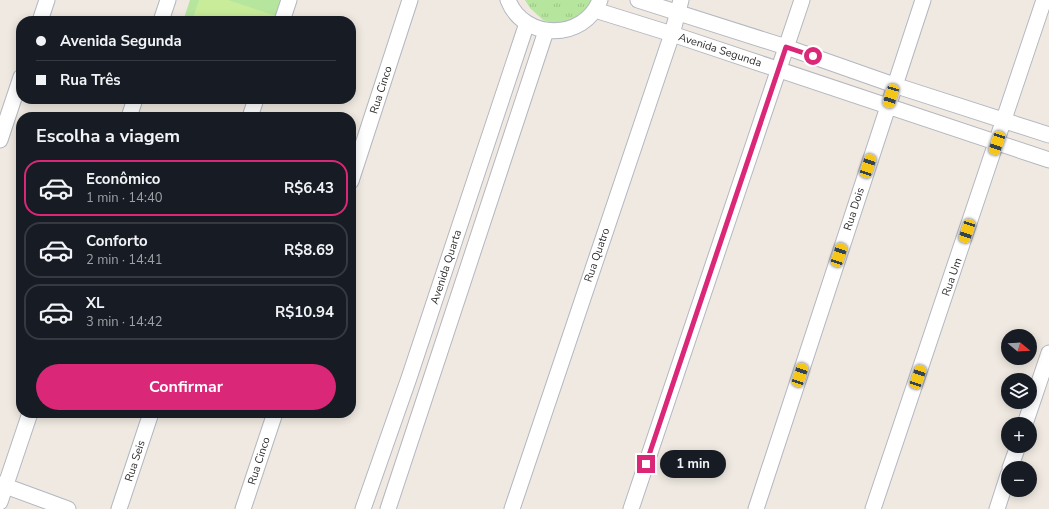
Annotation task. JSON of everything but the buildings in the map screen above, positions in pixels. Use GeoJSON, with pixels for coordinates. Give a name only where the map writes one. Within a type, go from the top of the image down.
{"type":"FeatureCollection","features":[{"type":"Feature","properties":{"kind":"street"},"geometry":{"type":"LineString","coordinates":[[42,16],[47,0]]}},
{"type":"Feature","properties":{"kind":"street"},"geometry":{"type":"LineString","coordinates":[[163,16],[168,0]]}},
{"type":"Feature","properties":{"kind":"street"},"geometry":{"type":"LineString","coordinates":[[284,16],[289,0]]}},
{"type":"Feature","properties":{"kind":"street","name":"Rua Cinco"},"geometry":{"type":"LineString","coordinates":[[356,166],[410,0]]}},
{"type":"Feature","properties":{"kind":"street"},"geometry":{"type":"LineString","coordinates":[[508,0],[517,16],[527,24],[546,31],[568,29],[578,25],[587,19],[597,5]]}},
{"type":"Feature","properties":{"kind":"street","name":"Avenida Segunda"},"geometry":{"type":"LineString","coordinates":[[638,0],[679,6],[786,47],[894,85],[1004,119],[1049,135]]}},
{"type":"Feature","properties":{"kind":"street"},"geometry":{"type":"LineString","coordinates":[[631,509],[802,0]]}},
{"type":"Feature","properties":{"kind":"street","name":"Rua Dois"},"geometry":{"type":"LineString","coordinates":[[756,509],[923,0]]}},
{"type":"Feature","properties":{"kind":"street","name":"Rua Um"},"geometry":{"type":"LineString","coordinates":[[873,509],[1044,0]]}},
{"type":"Feature","properties":{"kind":"street","name":"Avenida Segunda"},"geometry":{"type":"LineString","coordinates":[[597,5],[672,34],[1049,160]]}},
{"type":"Feature","properties":{"kind":"street","name":"Rua Quatro"},"geometry":{"type":"LineString","coordinates":[[512,509],[672,34],[679,6]]}},
{"type":"Feature","properties":{"kind":"street","name":"Avenida Quarta"},"geometry":{"type":"LineString","coordinates":[[363,509],[527,24]]}},
{"type":"Feature","properties":{"kind":"street","name":"Avenida Quarta"},"geometry":{"type":"LineString","coordinates":[[388,509],[546,31]]}},
{"type":"Feature","properties":{"kind":"street"},"geometry":{"type":"LineString","coordinates":[[0,140],[16,92]]}},
{"type":"Feature","properties":{"kind":"street"},"geometry":{"type":"LineString","coordinates":[[1027,417],[1049,353]]}},
{"type":"Feature","properties":{"kind":"street"},"geometry":{"type":"LineString","coordinates":[[0,502],[3,485],[28,418]]}},
{"type":"Feature","properties":{"kind":"street","name":"Rua Seis"},"geometry":{"type":"LineString","coordinates":[[119,509],[149,418]]}},
{"type":"Feature","properties":{"kind":"street","name":"Rua Cinco"},"geometry":{"type":"LineString","coordinates":[[243,509],[273,418]]}},
{"type":"Feature","properties":{"kind":"street"},"geometry":{"type":"LineString","coordinates":[[3,485],[68,509]]}},
{"type":"Feature","properties":{"kind":"street"},"geometry":{"type":"LineString","coordinates":[[997,509],[1001,497]]}},
{"type":"Feature","properties":{"kind":"street"},"geometry":{"type":"LineString","coordinates":[[0,507],[4,509]]}},
{"type":"Feature","properties":{"kind":"green space"},"geometry":{"type":"Polygon","coordinates":[[[190,0],[291,0],[286,16],[185,16],[190,0]]]}},
{"type":"Feature","properties":{"kind":"green space"},"geometry":{"type":"Polygon","coordinates":[[[199,0],[228,0],[276,16],[194,16],[199,0]]]}},
{"type":"Feature","properties":{"kind":"green space"},"geometry":{"type":"Polygon","coordinates":[[[525,0],[597,0],[586,15],[561,24],[543,20],[530,8],[525,0]]]}},
{"type":"Feature","properties":{"kind":"route"},"geometry":{"type":"LineString","coordinates":[[646,464],[786,47],[813,56]]}}]}
